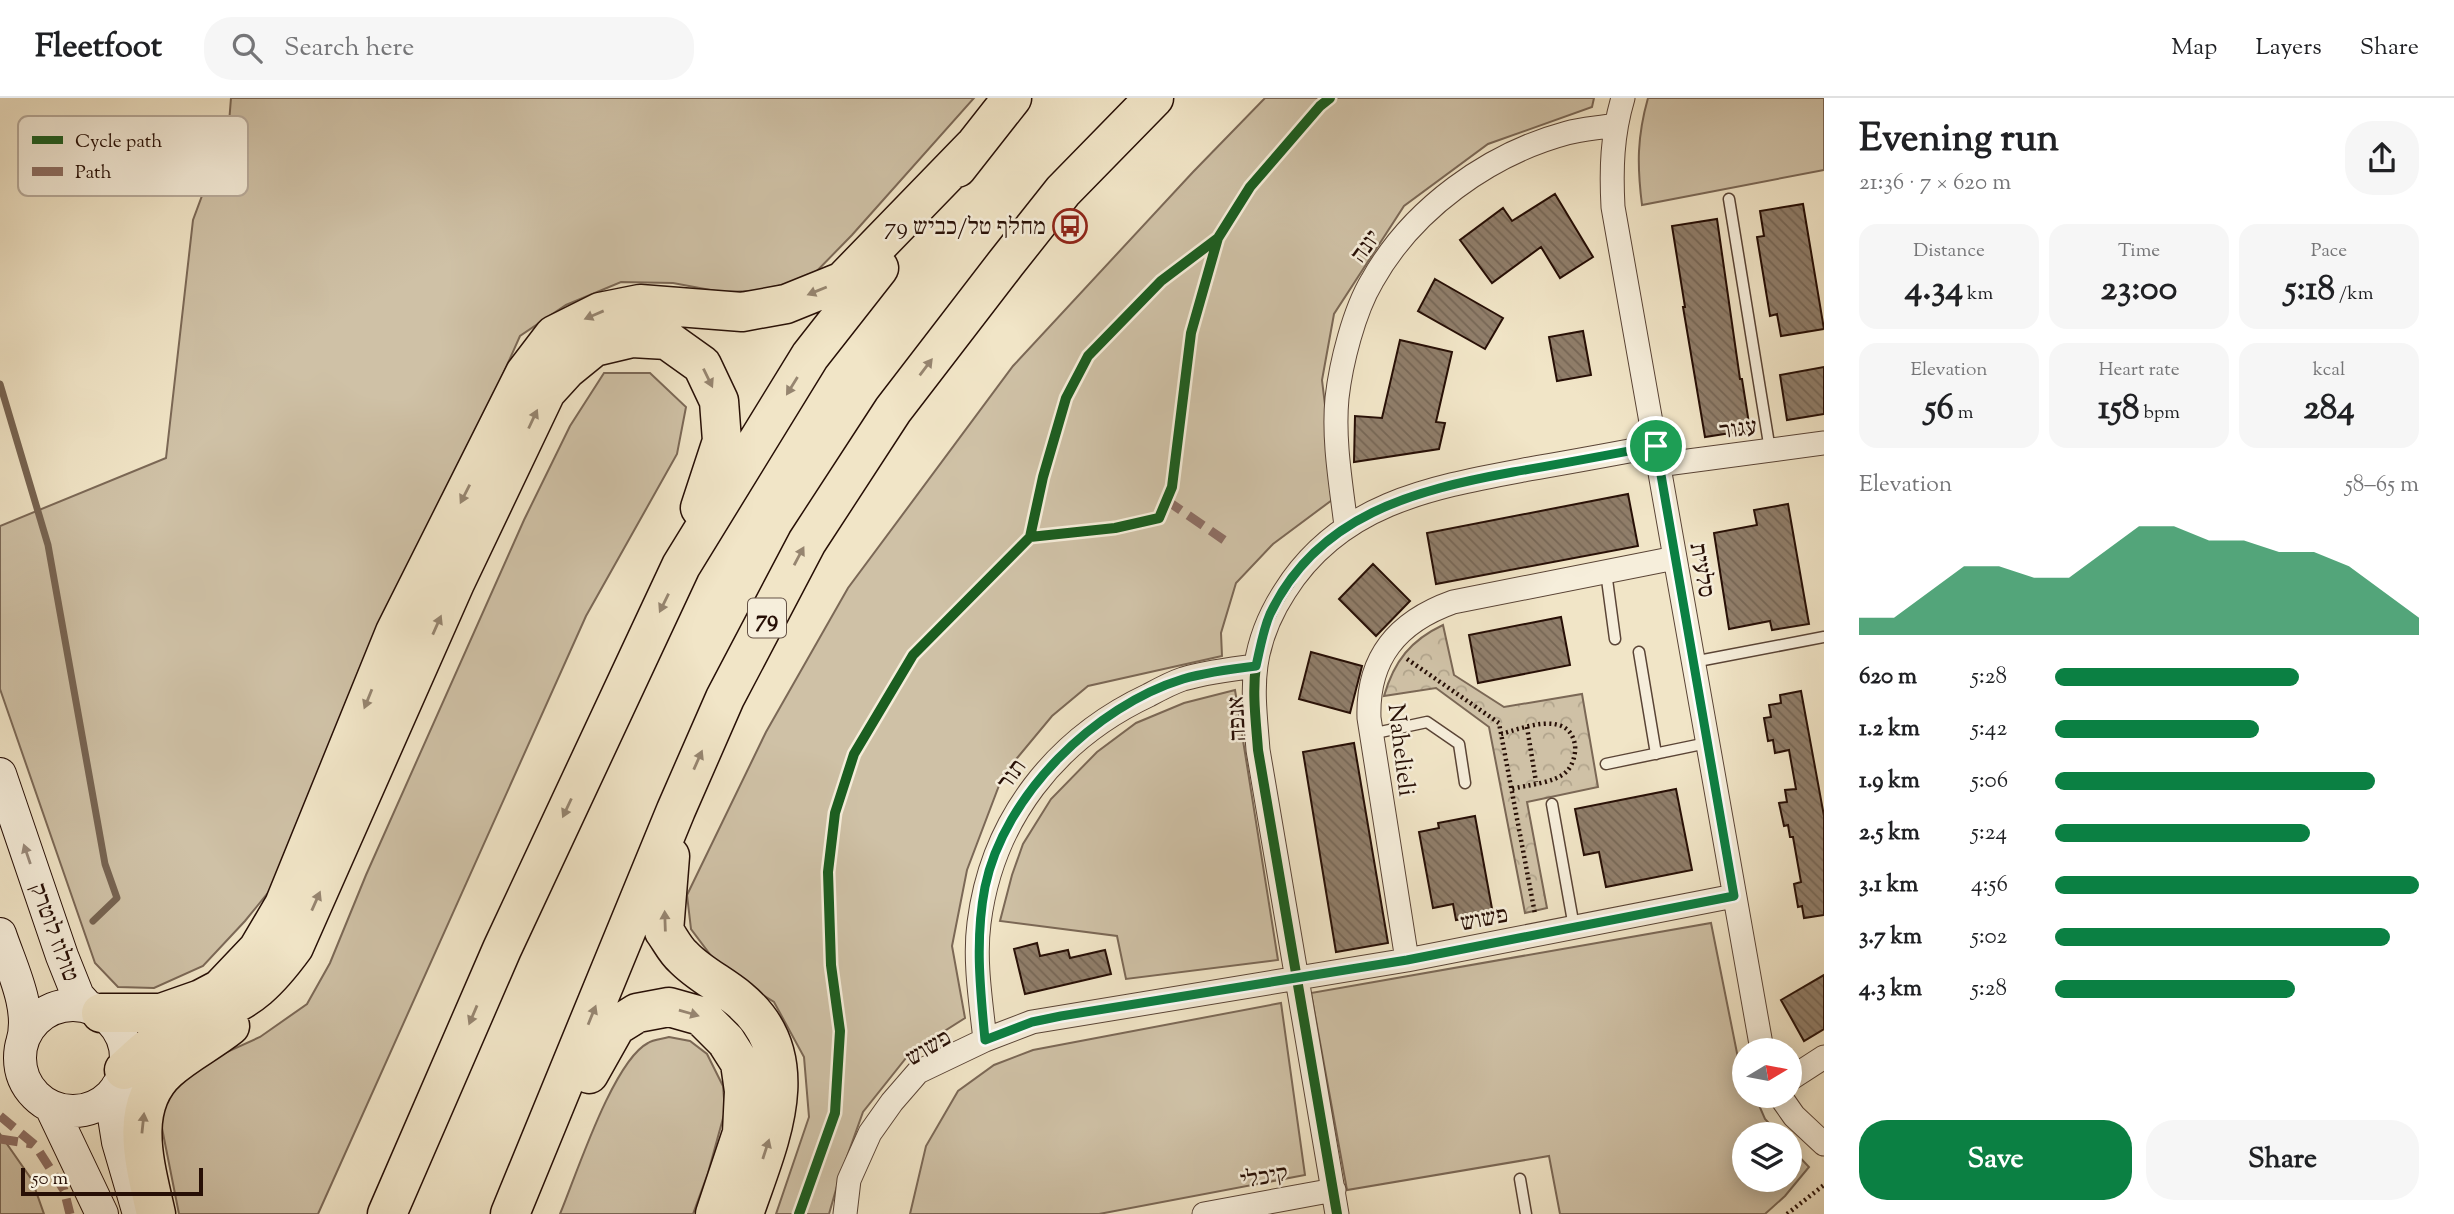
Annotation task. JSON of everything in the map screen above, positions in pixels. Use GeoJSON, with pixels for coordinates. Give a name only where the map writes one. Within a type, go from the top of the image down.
{"type":"FeatureCollection","features":[{"type":"Feature","properties":{"kind":"highway"},"geometry":{"type":"LineString","coordinates":[[387,1214],[502,949],[681,566],[810,356],[1012,98]]}},
{"type":"Feature","properties":{"kind":"highway","name":"79"},"geometry":{"type":"LineString","coordinates":[[510,1214],[676,810],[725,698],[807,542],[893,410],[1063,191],[1154,98]]}},
{"type":"Feature","properties":{"kind":"highway"},"geometry":{"type":"LineString","coordinates":[[95,1010],[161,1013],[201,999],[220,989],[258,949],[284,905],[396,632],[525,373],[554,335],[600,312],[640,304],[742,312],[786,304],[843,281],[973,147]]}},
{"type":"Feature","properties":{"kind":"highway"},"geometry":{"type":"LineString","coordinates":[[156,1214],[144,1161],[141,1127],[145,1104],[153,1088],[165,1072],[240,1018],[278,978],[455,583],[546,392],[567,369],[594,347],[632,338],[667,340],[702,365],[719,401],[722,441],[681,566]]}},
{"type":"Feature","properties":{"kind":"highway"},"geometry":{"type":"LineString","coordinates":[[676,810],[665,891],[663,931],[682,957],[740,1000],[755,1016],[770,1039],[778,1062],[776,1116],[744,1214]]}},
{"type":"Feature","properties":{"kind":"highway"},"geometry":{"type":"LineString","coordinates":[[121,1079],[149,1047],[169,1034],[210,1018],[257,989],[294,947]]}},
{"type":"Feature","properties":{"kind":"highway"},"geometry":{"type":"LineString","coordinates":[[520,1214],[583,1085],[617,1026],[637,1013],[669,1007],[701,1016],[726,1041],[740,1063],[744,1091],[742,1133],[715,1214]]}},
{"type":"Feature","properties":{"kind":"main road","name":"טולוז לוטרק"},"geometry":{"type":"LineString","coordinates":[[0,774],[78,996],[95,1010]]}},
{"type":"Feature","properties":{"kind":"main road"},"geometry":{"type":"LineString","coordinates":[[0,934],[21,995],[26,1030],[20,1048],[20,1066],[26,1083],[36,1097],[51,1107],[80,1111],[95,1107],[107,1098],[121,1079]]}},
{"type":"Feature","properties":{"kind":"main road"},"geometry":{"type":"LineString","coordinates":[[20,1048],[26,1031],[38,1017],[53,1008],[71,1004],[95,1010],[114,1024],[122,1038],[125,1054],[114,1117],[118,1143],[139,1214]]}},
{"type":"Feature","properties":{"kind":"main road"},"geometry":{"type":"LineString","coordinates":[[51,1107],[102,1214]]}},
{"type":"Feature","properties":{"kind":"street","name":"סלעית"},"geometry":{"type":"LineString","coordinates":[[1623,98],[1615,125],[1611,172],[1613,207],[1760,1038]]}},
{"type":"Feature","properties":{"kind":"street","name":"יונה"},"geometry":{"type":"LineString","coordinates":[[1346,526],[1338,461],[1337,399],[1358,315],[1371,282],[1390,252],[1417,222],[1440,202],[1500,159],[1569,133],[1615,125]]}},
{"type":"Feature","properties":{"kind":"street","name":"עגור"},"geometry":{"type":"LineString","coordinates":[[1657,456],[1770,450],[1824,443]]}},
{"type":"Feature","properties":{"kind":"street","name":"אנפה"},"geometry":{"type":"LineString","coordinates":[[1337,1214],[1258,750],[1256,666],[1270,615],[1290,582],[1309,558],[1346,526],[1403,498],[1456,482],[1657,456]]}},
{"type":"Feature","properties":{"kind":"street","name":"Nahelieli"},"geometry":{"type":"LineString","coordinates":[[1407,960],[1371,734],[1369,689],[1389,646],[1414,620],[1441,606],[1675,558]]}},
{"type":"Feature","properties":{"kind":"street","name":"תור"},"geometry":{"type":"LineString","coordinates":[[985,1040],[979,981],[979,926],[986,883],[1001,841],[1022,802],[1048,767],[1105,719],[1133,702],[1180,680],[1216,670],[1256,666]]}},
{"type":"Feature","properties":{"kind":"street","name":"פשוש"},"geometry":{"type":"LineString","coordinates":[[845,1214],[849,1180],[870,1133],[918,1072],[985,1040],[1032,1022],[1407,960],[1734,896]]}},
{"type":"Feature","properties":{"kind":"street"},"geometry":{"type":"LineString","coordinates":[[1802,1072],[1824,1058]]}},
{"type":"Feature","properties":{"kind":"street"},"geometry":{"type":"LineString","coordinates":[[1788,1108],[1824,1144]]}},
{"type":"Feature","properties":{"kind":"street","name":"קיכלי"},"geometry":{"type":"LineString","coordinates":[[1204,1214],[1334,1190]]}},
{"type":"Feature","properties":{"kind":"lane"},"geometry":{"type":"LineString","coordinates":[[1729,199],[1770,450]]}},
{"type":"Feature","properties":{"kind":"lane"},"geometry":{"type":"LineString","coordinates":[[1606,572],[1615,639]]}},
{"type":"Feature","properties":{"kind":"lane"},"geometry":{"type":"LineString","coordinates":[[1693,662],[1824,637]]}},
{"type":"Feature","properties":{"kind":"lane"},"geometry":{"type":"LineString","coordinates":[[1639,652],[1657,754]]}},
{"type":"Feature","properties":{"kind":"lane"},"geometry":{"type":"LineString","coordinates":[[1371,734],[1427,722],[1459,744],[1465,783]]}},
{"type":"Feature","properties":{"kind":"lane"},"geometry":{"type":"LineString","coordinates":[[1606,764],[1707,743]]}},
{"type":"Feature","properties":{"kind":"lane"},"geometry":{"type":"LineString","coordinates":[[1552,804],[1574,927]]}},
{"type":"Feature","properties":{"kind":"lane"},"geometry":{"type":"LineString","coordinates":[[1520,1178],[1526,1214]]}},
{"type":"Feature","properties":{"kind":"path"},"geometry":{"type":"LineString","coordinates":[[1389,646],[1499,723],[1539,934]]}},
{"type":"Feature","properties":{"kind":"path"},"geometry":{"type":"LineString","coordinates":[[1501,734],[1545,723],[1560,725],[1570,732],[1575,746],[1573,763],[1567,772],[1511,789]]}},
{"type":"Feature","properties":{"kind":"path"},"geometry":{"type":"LineString","coordinates":[[1527,727],[1536,782]]}},
{"type":"Feature","properties":{"kind":"path"},"geometry":{"type":"LineString","coordinates":[[1787,1214],[1824,1185]]}},
{"type":"Feature","properties":{"kind":"green space"},"geometry":{"type":"Polygon","coordinates":[[[231,98],[974,98],[852,235],[809,279],[755,291],[721,292],[673,283],[621,282],[566,305],[520,336],[276,883],[203,966],[154,988],[118,987],[95,963],[0,689],[0,526],[166,458],[193,220],[202,196],[248,196],[248,116],[230,116],[231,98]]]}},
{"type":"Feature","properties":{"kind":"green space"},"geometry":{"type":"Polygon","coordinates":[[[1265,98],[1594,98],[1592,107],[1488,144],[1404,206],[1334,314],[1322,380],[1336,497],[1273,544],[1236,583],[1221,633],[1222,656],[1088,686],[1052,716],[1003,775],[967,870],[952,946],[965,1018],[910,1053],[863,1112],[829,1214],[776,1214],[809,1117],[804,1057],[774,1002],[721,969],[691,929],[687,895],[766,732],[848,588],[1013,366],[1265,98]]]}},
{"type":"Feature","properties":{"kind":"green space"},"geometry":{"type":"Polygon","coordinates":[[[1648,98],[1824,98],[1824,170],[1642,205],[1639,151],[1648,98]]]}},
{"type":"Feature","properties":{"kind":"green space"},"geometry":{"type":"Polygon","coordinates":[[[604,373],[650,373],[686,407],[677,454],[586,616],[318,1214],[179,1214],[160,1118],[171,1085],[198,1065],[260,1037],[307,1004],[330,963],[366,875],[524,520],[570,426],[604,373]]]}},
{"type":"Feature","properties":{"kind":"green space"},"geometry":{"type":"Polygon","coordinates":[[[1443,625],[1454,675],[1504,707],[1582,694],[1598,787],[1527,802],[1547,908],[1525,913],[1489,727],[1436,688],[1384,696],[1393,672],[1405,653],[1443,625]]]}},
{"type":"Feature","properties":{"kind":"green space"},"geometry":{"type":"Polygon","coordinates":[[[1235,690],[1278,960],[1126,979],[1117,936],[1000,921],[1023,844],[1051,799],[1097,752],[1136,723],[1184,703],[1235,690]]]}},
{"type":"Feature","properties":{"kind":"green space"},"geometry":{"type":"Polygon","coordinates":[[[1711,923],[1734,1038],[1732,1108],[1760,1108],[1768,1122],[1732,1122],[1732,1192],[1788,1192],[1765,1214],[1560,1214],[1549,1156],[1347,1190],[1311,993],[1711,923]]]}},
{"type":"Feature","properties":{"kind":"green space"},"geometry":{"type":"Polygon","coordinates":[[[1281,1003],[1305,1175],[1099,1214],[910,1214],[926,1146],[958,1091],[994,1065],[1033,1050],[1281,1003]]]}},
{"type":"Feature","properties":{"kind":"green space"},"geometry":{"type":"Polygon","coordinates":[[[669,1037],[690,1041],[707,1054],[723,1086],[725,1111],[708,1173],[693,1214],[560,1214],[597,1121],[622,1072],[635,1054],[648,1043],[669,1037]]]}},
{"type":"Feature","properties":{"kind":"green space"},"geometry":{"type":"Polygon","coordinates":[[[0,1134],[32,1180],[44,1214],[0,1214],[0,1134]]]}},
{"type":"Feature","properties":{"kind":"green space"},"geometry":{"type":"Polygon","coordinates":[[[1802,1160],[1809,1167],[1802,1175],[1802,1160]]]}},
{"type":"Feature","properties":{"kind":"building"},"geometry":{"type":"Polygon","coordinates":[[[1555,194],[1593,257],[1560,278],[1541,247],[1492,283],[1460,240],[1503,208],[1512,221],[1555,194]]]}},
{"type":"Feature","properties":{"kind":"building"},"geometry":{"type":"Polygon","coordinates":[[[1803,204],[1824,329],[1781,336],[1777,314],[1770,316],[1757,237],[1764,236],[1760,211],[1803,204]]]}},
{"type":"Feature","properties":{"kind":"building"},"geometry":{"type":"Polygon","coordinates":[[[1717,219],[1750,430],[1705,437],[1672,226],[1717,219]]]}},
{"type":"Feature","properties":{"kind":"building"},"geometry":{"type":"Polygon","coordinates":[[[1435,279],[1503,318],[1485,349],[1418,311],[1435,279]]]}},
{"type":"Feature","properties":{"kind":"building"},"geometry":{"type":"Polygon","coordinates":[[[1583,331],[1591,375],[1557,381],[1549,337],[1583,331]]]}},
{"type":"Feature","properties":{"kind":"building"},"geometry":{"type":"Polygon","coordinates":[[[1400,340],[1452,352],[1436,422],[1445,423],[1439,449],[1354,462],[1355,416],[1382,418],[1400,340]]]}},
{"type":"Feature","properties":{"kind":"building"},"geometry":{"type":"Polygon","coordinates":[[[1824,367],[1824,414],[1787,420],[1780,375],[1824,367]]]}},
{"type":"Feature","properties":{"kind":"building"},"geometry":{"type":"Polygon","coordinates":[[[1628,494],[1638,546],[1436,584],[1427,533],[1628,494]]]}},
{"type":"Feature","properties":{"kind":"building"},"geometry":{"type":"Polygon","coordinates":[[[1788,504],[1809,624],[1772,630],[1770,621],[1729,629],[1714,533],[1757,525],[1754,510],[1788,504]]]}},
{"type":"Feature","properties":{"kind":"building"},"geometry":{"type":"Polygon","coordinates":[[[1373,564],[1410,601],[1376,636],[1339,599],[1373,564]]]}},
{"type":"Feature","properties":{"kind":"building"},"geometry":{"type":"Polygon","coordinates":[[[1561,617],[1570,665],[1478,683],[1469,635],[1561,617]]]}},
{"type":"Feature","properties":{"kind":"building"},"geometry":{"type":"Polygon","coordinates":[[[1311,652],[1362,666],[1350,713],[1299,699],[1311,652]]]}},
{"type":"Feature","properties":{"kind":"building"},"geometry":{"type":"Polygon","coordinates":[[[1801,691],[1824,816],[1824,915],[1804,918],[1802,906],[1798,907],[1794,884],[1801,882],[1793,837],[1790,837],[1788,825],[1784,826],[1779,803],[1787,802],[1785,790],[1796,789],[1789,750],[1775,753],[1773,740],[1768,741],[1764,718],[1771,717],[1769,705],[1781,703],[1780,695],[1801,691]]]}},
{"type":"Feature","properties":{"kind":"building"},"geometry":{"type":"Polygon","coordinates":[[[1354,743],[1388,943],[1336,952],[1303,752],[1354,743]]]}},
{"type":"Feature","properties":{"kind":"building"},"geometry":{"type":"Polygon","coordinates":[[[1676,789],[1692,870],[1606,887],[1599,852],[1584,855],[1575,809],[1676,789]]]}},
{"type":"Feature","properties":{"kind":"building"},"geometry":{"type":"Polygon","coordinates":[[[1475,816],[1493,914],[1456,920],[1453,904],[1433,908],[1419,832],[1439,828],[1438,823],[1475,816]]]}},
{"type":"Feature","properties":{"kind":"building"},"geometry":{"type":"Polygon","coordinates":[[[1037,943],[1040,956],[1068,950],[1070,958],[1105,950],[1111,974],[1025,994],[1014,949],[1037,943]]]}},
{"type":"Feature","properties":{"kind":"building"},"geometry":{"type":"Polygon","coordinates":[[[1824,975],[1824,1029],[1804,1041],[1781,1000],[1824,975]]]}},
{"type":"Feature","properties":{"kind":"waterway"},"geometry":{"type":"LineString","coordinates":[[0,384],[48,545],[105,864],[117,898],[93,921]]}},
{"type":"Feature","properties":{"kind":"marked path"},"geometry":{"type":"LineString","coordinates":[[1166,500],[1224,540]]}},
{"type":"Feature","properties":{"kind":"marked path"},"geometry":{"type":"LineString","coordinates":[[0,1116],[35,1145],[64,1190],[70,1214]]}},
{"type":"Feature","properties":{"kind":"marked path"},"geometry":{"type":"LineString","coordinates":[[0,1139],[32,1144]]}},
{"type":"Feature","properties":{"kind":"cycle path"},"geometry":{"type":"LineString","coordinates":[[799,1214],[835,1113],[840,1031],[831,965],[828,872],[835,813],[854,754],[913,655],[1030,537],[1043,477],[1066,398],[1088,356],[1161,281],[1218,238],[1250,187],[1330,98]]}},
{"type":"Feature","properties":{"kind":"cycle path"},"geometry":{"type":"LineString","coordinates":[[1030,537],[1115,528],[1159,518],[1172,487],[1191,333],[1218,238]]}},
{"type":"Feature","properties":{"kind":"cycle path"},"geometry":{"type":"LineString","coordinates":[[1337,1214],[1258,750],[1255,676],[1266,626],[1285,591],[1308,561],[1333,537],[1392,503],[1459,483],[1656,446]]}},
{"type":"Feature","properties":{"kind":"place","name":"מחלף טל/כביש 79"},"geometry":{"type":"Point","coordinates":[1070,226]}},
{"type":"Feature","properties":{"kind":"route"},"geometry":{"type":"LineString","coordinates":[[1656,446],[1734,896],[1407,960],[1061,1016],[1032,1022],[985,1040],[979,981],[979,926],[986,883],[1001,841],[1022,802],[1048,767],[1078,740],[1133,702],[1180,680],[1216,670],[1256,666],[1270,615],[1290,582],[1309,558],[1346,526],[1373,511],[1403,498],[1456,482],[1656,446]]}}]}
